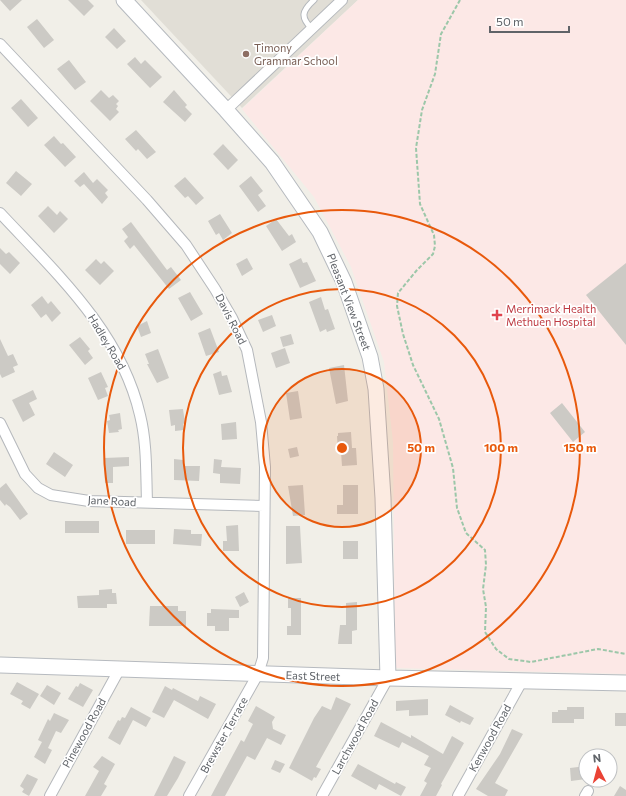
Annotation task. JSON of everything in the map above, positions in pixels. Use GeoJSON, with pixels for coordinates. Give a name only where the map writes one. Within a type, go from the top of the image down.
{"type":"FeatureCollection","features":[{"type":"Feature","properties":{"kind":"street","name":"Pleasant View Street"},"geometry":{"type":"LineString","coordinates":[[124,0],[272,162],[320,232],[344,282],[370,357],[376,389],[381,457],[388,678]]}},
{"type":"Feature","properties":{"kind":"street"},"geometry":{"type":"LineString","coordinates":[[226,110],[342,0]]}},
{"type":"Feature","properties":{"kind":"street","name":"Davis Road"},"geometry":{"type":"LineString","coordinates":[[0,44],[169,225],[201,265],[229,312],[247,350],[261,422],[265,467],[263,658],[258,674]]}},
{"type":"Feature","properties":{"kind":"street","name":"Hadley Road"},"geometry":{"type":"LineString","coordinates":[[0,213],[86,307],[116,353],[133,388],[141,416],[146,454],[147,502]]}},
{"type":"Feature","properties":{"kind":"street","name":"Jane Road"},"geometry":{"type":"LineString","coordinates":[[0,423],[25,474],[38,488],[51,495],[89,501],[264,506]]}},
{"type":"Feature","properties":{"kind":"street","name":"East Street"},"geometry":{"type":"LineString","coordinates":[[0,665],[388,678],[626,683]]}},
{"type":"Feature","properties":{"kind":"street","name":"Pinewood Road"},"geometry":{"type":"LineString","coordinates":[[50,796],[119,670]]}},
{"type":"Feature","properties":{"kind":"street","name":"Brewster Terrace"},"geometry":{"type":"LineString","coordinates":[[190,796],[258,674]]}},
{"type":"Feature","properties":{"kind":"street","name":"Larchwood Road"},"geometry":{"type":"LineString","coordinates":[[322,796],[388,678]]}},
{"type":"Feature","properties":{"kind":"street","name":"Kenwood Road"},"geometry":{"type":"LineString","coordinates":[[458,796],[522,681]]}},
{"type":"Feature","properties":{"kind":"lane"},"geometry":{"type":"LineString","coordinates":[[312,29],[304,22],[303,16],[306,8],[314,0]]}},
{"type":"Feature","properties":{"kind":"path"},"geometry":{"type":"LineString","coordinates":[[460,0],[441,34],[435,74],[422,110],[416,148],[416,166],[420,204],[434,235],[435,246],[434,254],[417,270],[398,293],[397,306],[403,334],[413,365],[439,419],[453,468],[457,508],[466,533],[485,550],[486,565],[483,589],[486,607],[485,632],[496,649],[509,659],[531,662],[598,649],[626,654]]}},
{"type":"Feature","properties":{"kind":"shaded area","name":"Timony Grammar School"},"geometry":{"type":"Polygon","coordinates":[[[141,0],[358,0],[242,108],[141,0]]]}},
{"type":"Feature","properties":{"kind":"shaded area","name":"Merrimack Health Methuen Hospital"},"geometry":{"type":"Polygon","coordinates":[[[358,0],[626,0],[626,674],[395,668],[393,442],[384,362],[351,267],[314,197],[242,109],[358,0]]]}},
{"type":"Feature","properties":{"kind":"building"},"geometry":{"type":"Polygon","coordinates":[[[0,0],[22,0],[10,11],[0,0]]]}},
{"type":"Feature","properties":{"kind":"building"},"geometry":{"type":"Polygon","coordinates":[[[68,0],[88,0],[94,6],[84,16],[68,0]]]}},
{"type":"Feature","properties":{"kind":"building"},"geometry":{"type":"Polygon","coordinates":[[[37,19],[54,40],[44,48],[27,27],[37,19]]]}},
{"type":"Feature","properties":{"kind":"building"},"geometry":{"type":"Polygon","coordinates":[[[114,28],[126,41],[117,49],[105,37],[114,28]]]}},
{"type":"Feature","properties":{"kind":"building"},"geometry":{"type":"Polygon","coordinates":[[[135,57],[141,64],[145,60],[162,77],[150,88],[127,64],[135,57]]]}},
{"type":"Feature","properties":{"kind":"building"},"geometry":{"type":"Polygon","coordinates":[[[69,60],[86,82],[75,90],[57,69],[69,60]]]}},
{"type":"Feature","properties":{"kind":"building"},"geometry":{"type":"Polygon","coordinates":[[[101,90],[109,98],[113,95],[119,101],[116,104],[118,106],[116,109],[119,112],[110,121],[90,101],[101,90]]]}},
{"type":"Feature","properties":{"kind":"building"},"geometry":{"type":"Polygon","coordinates":[[[174,90],[187,105],[185,107],[192,114],[185,122],[163,102],[174,90]]]}},
{"type":"Feature","properties":{"kind":"building"},"geometry":{"type":"Polygon","coordinates":[[[21,99],[38,118],[28,127],[11,108],[21,99]]]}},
{"type":"Feature","properties":{"kind":"building"},"geometry":{"type":"Polygon","coordinates":[[[136,130],[156,152],[147,159],[138,149],[136,151],[125,139],[136,130]]]}},
{"type":"Feature","properties":{"kind":"building"},"geometry":{"type":"Polygon","coordinates":[[[54,136],[76,157],[65,167],[44,145],[54,136]]]}},
{"type":"Feature","properties":{"kind":"building"},"geometry":{"type":"Polygon","coordinates":[[[223,144],[238,160],[228,170],[213,154],[223,144]]]}},
{"type":"Feature","properties":{"kind":"building"},"geometry":{"type":"Polygon","coordinates":[[[16,171],[32,184],[21,196],[6,183],[16,171]]]}},
{"type":"Feature","properties":{"kind":"building"},"geometry":{"type":"Polygon","coordinates":[[[84,172],[93,183],[97,179],[108,190],[105,193],[108,197],[102,204],[84,184],[80,187],[74,181],[84,172]]]}},
{"type":"Feature","properties":{"kind":"building"},"geometry":{"type":"Polygon","coordinates":[[[251,176],[263,191],[258,195],[266,206],[258,212],[239,186],[251,176]]]}},
{"type":"Feature","properties":{"kind":"building"},"geometry":{"type":"Polygon","coordinates":[[[185,177],[204,198],[196,205],[188,196],[185,198],[174,186],[185,177]]]}},
{"type":"Feature","properties":{"kind":"building"},"geometry":{"type":"Polygon","coordinates":[[[48,206],[57,215],[60,211],[68,219],[54,233],[38,216],[48,206]]]}},
{"type":"Feature","properties":{"kind":"building"},"geometry":{"type":"Polygon","coordinates":[[[220,214],[232,233],[223,240],[219,233],[216,235],[208,221],[220,214]]]}},
{"type":"Feature","properties":{"kind":"building"},"geometry":{"type":"Polygon","coordinates":[[[276,219],[289,236],[292,234],[296,242],[282,251],[266,226],[276,219]]]}},
{"type":"Feature","properties":{"kind":"building"},"geometry":{"type":"Polygon","coordinates":[[[131,222],[167,270],[171,267],[181,280],[169,289],[134,245],[130,249],[124,241],[128,237],[122,229],[131,222]]]}},
{"type":"Feature","properties":{"kind":"building"},"geometry":{"type":"Polygon","coordinates":[[[0,248],[6,254],[9,252],[20,263],[10,274],[0,264],[0,248]]]}},
{"type":"Feature","properties":{"kind":"building"},"geometry":{"type":"Polygon","coordinates":[[[247,258],[253,269],[242,276],[236,264],[247,258]]]}},
{"type":"Feature","properties":{"kind":"building"},"geometry":{"type":"Polygon","coordinates":[[[301,258],[303,263],[307,262],[316,281],[300,288],[289,264],[301,258]]]}},
{"type":"Feature","properties":{"kind":"building"},"geometry":{"type":"Polygon","coordinates":[[[96,259],[101,264],[104,261],[114,271],[100,285],[85,270],[96,259]]]}},
{"type":"Feature","properties":{"kind":"building"},"geometry":{"type":"Polygon","coordinates":[[[626,263],[626,345],[586,295],[626,263]]]}},
{"type":"Feature","properties":{"kind":"building"},"geometry":{"type":"Polygon","coordinates":[[[190,292],[203,314],[191,321],[178,298],[190,292]]]}},
{"type":"Feature","properties":{"kind":"building"},"geometry":{"type":"Polygon","coordinates":[[[42,296],[48,304],[51,301],[61,313],[52,322],[46,314],[41,318],[31,305],[42,296]]]}},
{"type":"Feature","properties":{"kind":"building"},"geometry":{"type":"Polygon","coordinates":[[[321,297],[325,310],[328,309],[335,329],[327,332],[326,329],[320,332],[309,302],[321,297]]]}},
{"type":"Feature","properties":{"kind":"building"},"geometry":{"type":"Polygon","coordinates":[[[272,315],[276,326],[263,332],[258,320],[272,315]]]}},
{"type":"Feature","properties":{"kind":"building"},"geometry":{"type":"Polygon","coordinates":[[[147,321],[151,333],[141,337],[137,326],[147,321]]]}},
{"type":"Feature","properties":{"kind":"building"},"geometry":{"type":"Polygon","coordinates":[[[210,328],[219,352],[206,356],[198,333],[210,328]]]}},
{"type":"Feature","properties":{"kind":"building"},"geometry":{"type":"Polygon","coordinates":[[[291,334],[294,344],[283,347],[280,337],[291,334]]]}},
{"type":"Feature","properties":{"kind":"building"},"geometry":{"type":"Polygon","coordinates":[[[80,337],[90,349],[88,351],[93,358],[85,365],[69,345],[80,337]]]}},
{"type":"Feature","properties":{"kind":"building"},"geometry":{"type":"Polygon","coordinates":[[[0,339],[8,356],[13,354],[18,365],[13,367],[15,372],[2,378],[0,374],[0,339]]]}},
{"type":"Feature","properties":{"kind":"building"},"geometry":{"type":"Polygon","coordinates":[[[285,348],[290,363],[276,368],[271,353],[285,348]]]}},
{"type":"Feature","properties":{"kind":"building"},"geometry":{"type":"Polygon","coordinates":[[[158,349],[169,378],[157,383],[147,364],[149,364],[145,354],[158,349]]]}},
{"type":"Feature","properties":{"kind":"building"},"geometry":{"type":"Polygon","coordinates":[[[344,365],[348,401],[336,404],[329,368],[344,365]]]}},
{"type":"Feature","properties":{"kind":"building"},"geometry":{"type":"Polygon","coordinates":[[[221,371],[222,376],[227,375],[232,392],[219,395],[213,374],[221,371]]]}},
{"type":"Feature","properties":{"kind":"building"},"geometry":{"type":"Polygon","coordinates":[[[101,372],[108,387],[105,388],[108,396],[98,400],[88,378],[101,372]]]}},
{"type":"Feature","properties":{"kind":"building"},"geometry":{"type":"Polygon","coordinates":[[[33,390],[37,399],[29,403],[35,415],[23,422],[12,400],[33,390]]]}},
{"type":"Feature","properties":{"kind":"building"},"geometry":{"type":"Polygon","coordinates":[[[298,391],[302,418],[290,420],[286,393],[298,391]]]}},
{"type":"Feature","properties":{"kind":"building"},"geometry":{"type":"Polygon","coordinates":[[[562,403],[585,432],[573,442],[550,413],[562,403]]]}},
{"type":"Feature","properties":{"kind":"building"},"geometry":{"type":"Polygon","coordinates":[[[183,409],[185,423],[183,424],[184,430],[175,431],[175,425],[171,426],[169,410],[183,409]]]}},
{"type":"Feature","properties":{"kind":"building"},"geometry":{"type":"Polygon","coordinates":[[[120,413],[122,429],[118,430],[119,432],[109,433],[107,421],[110,420],[109,415],[120,413]]]}},
{"type":"Feature","properties":{"kind":"building"},"geometry":{"type":"Polygon","coordinates":[[[236,422],[237,439],[222,440],[221,424],[236,422]]]}},
{"type":"Feature","properties":{"kind":"building"},"geometry":{"type":"Polygon","coordinates":[[[351,432],[352,448],[356,448],[357,465],[342,466],[341,452],[338,452],[337,436],[338,433],[351,432]]]}},
{"type":"Feature","properties":{"kind":"building"},"geometry":{"type":"Polygon","coordinates":[[[297,447],[299,456],[290,458],[288,449],[297,447]]]}},
{"type":"Feature","properties":{"kind":"building"},"geometry":{"type":"Polygon","coordinates":[[[54,452],[73,465],[65,477],[46,464],[54,452]]]}},
{"type":"Feature","properties":{"kind":"building"},"geometry":{"type":"Polygon","coordinates":[[[129,457],[129,466],[113,467],[113,483],[105,483],[104,458],[129,457]]]}},
{"type":"Feature","properties":{"kind":"building"},"geometry":{"type":"Polygon","coordinates":[[[174,459],[183,460],[183,466],[200,466],[199,481],[174,480],[174,459]]]}},
{"type":"Feature","properties":{"kind":"building"},"geometry":{"type":"Polygon","coordinates":[[[214,459],[222,460],[221,467],[241,468],[240,484],[220,483],[220,474],[213,473],[214,459]]]}},
{"type":"Feature","properties":{"kind":"building"},"geometry":{"type":"Polygon","coordinates":[[[6,483],[28,514],[20,520],[10,507],[6,504],[5,506],[0,500],[0,488],[6,483]]]}},
{"type":"Feature","properties":{"kind":"building"},"geometry":{"type":"Polygon","coordinates":[[[303,485],[305,515],[293,516],[288,486],[303,485]]]}},
{"type":"Feature","properties":{"kind":"building"},"geometry":{"type":"Polygon","coordinates":[[[343,485],[358,485],[358,514],[337,514],[337,505],[343,505],[343,485]]]}},
{"type":"Feature","properties":{"kind":"building"},"geometry":{"type":"Polygon","coordinates":[[[65,521],[99,521],[99,533],[65,533],[65,521]]]}},
{"type":"Feature","properties":{"kind":"building"},"geometry":{"type":"Polygon","coordinates":[[[238,525],[239,551],[223,551],[223,541],[227,541],[226,526],[238,525]]]}},
{"type":"Feature","properties":{"kind":"building"},"geometry":{"type":"Polygon","coordinates":[[[286,526],[300,526],[302,563],[286,564],[286,526]]]}},
{"type":"Feature","properties":{"kind":"building"},"geometry":{"type":"Polygon","coordinates":[[[174,529],[191,530],[191,534],[202,534],[201,546],[173,544],[174,529]]]}},
{"type":"Feature","properties":{"kind":"building"},"geometry":{"type":"Polygon","coordinates":[[[126,530],[155,530],[155,544],[126,544],[126,530]]]}},
{"type":"Feature","properties":{"kind":"building"},"geometry":{"type":"Polygon","coordinates":[[[343,541],[358,541],[358,559],[343,559],[343,541]]]}},
{"type":"Feature","properties":{"kind":"building"},"geometry":{"type":"Polygon","coordinates":[[[112,589],[112,593],[116,593],[117,604],[107,604],[107,608],[78,608],[77,596],[99,595],[99,590],[112,589]]]}},
{"type":"Feature","properties":{"kind":"building"},"geometry":{"type":"Polygon","coordinates":[[[244,592],[249,602],[240,607],[235,597],[244,592]]]}},
{"type":"Feature","properties":{"kind":"building"},"geometry":{"type":"Polygon","coordinates":[[[288,598],[301,598],[301,635],[287,635],[287,626],[291,626],[291,608],[288,608],[288,598]]]}},
{"type":"Feature","properties":{"kind":"building"},"geometry":{"type":"Polygon","coordinates":[[[357,602],[357,630],[352,631],[352,644],[338,644],[340,625],[346,625],[346,603],[357,602]]]}},
{"type":"Feature","properties":{"kind":"building"},"geometry":{"type":"Polygon","coordinates":[[[150,606],[178,606],[178,611],[186,611],[186,626],[149,626],[150,606]]]}},
{"type":"Feature","properties":{"kind":"building"},"geometry":{"type":"Polygon","coordinates":[[[211,609],[239,610],[239,618],[229,618],[229,631],[215,631],[215,626],[207,626],[207,613],[211,613],[211,609]]]}},
{"type":"Feature","properties":{"kind":"building"},"geometry":{"type":"Polygon","coordinates":[[[17,682],[39,694],[30,709],[21,704],[23,701],[10,694],[17,682]]]}},
{"type":"Feature","properties":{"kind":"building"},"geometry":{"type":"Polygon","coordinates":[[[80,683],[93,690],[83,707],[68,699],[76,686],[78,687],[80,683]]]}},
{"type":"Feature","properties":{"kind":"building"},"geometry":{"type":"Polygon","coordinates":[[[47,685],[61,693],[54,705],[40,696],[47,685]]]}},
{"type":"Feature","properties":{"kind":"building"},"geometry":{"type":"Polygon","coordinates":[[[165,686],[172,690],[173,688],[198,701],[200,696],[216,704],[208,719],[174,700],[164,718],[152,712],[165,686]]]}},
{"type":"Feature","properties":{"kind":"building"},"geometry":{"type":"Polygon","coordinates":[[[336,697],[351,704],[316,767],[321,769],[316,778],[314,777],[312,781],[289,768],[314,718],[322,706],[331,710],[336,697]]]}},
{"type":"Feature","properties":{"kind":"building"},"geometry":{"type":"Polygon","coordinates":[[[428,699],[428,715],[409,716],[409,710],[396,711],[396,701],[428,699]]]}},
{"type":"Feature","properties":{"kind":"building"},"geometry":{"type":"Polygon","coordinates":[[[450,705],[474,718],[470,725],[461,721],[460,723],[445,715],[450,705]]]}},
{"type":"Feature","properties":{"kind":"building"},"geometry":{"type":"Polygon","coordinates":[[[256,706],[275,717],[272,722],[273,729],[286,735],[281,745],[267,738],[255,760],[247,756],[225,796],[211,796],[241,740],[244,742],[253,724],[248,721],[256,706]]]}},
{"type":"Feature","properties":{"kind":"building"},"geometry":{"type":"Polygon","coordinates":[[[131,707],[151,718],[146,727],[133,720],[120,745],[108,738],[118,720],[120,721],[122,717],[125,718],[131,707]]]}},
{"type":"Feature","properties":{"kind":"building"},"geometry":{"type":"Polygon","coordinates":[[[567,707],[584,707],[584,719],[574,719],[574,723],[552,723],[552,712],[567,710],[567,707]]]}},
{"type":"Feature","properties":{"kind":"building"},"geometry":{"type":"Polygon","coordinates":[[[54,713],[69,720],[61,733],[56,731],[48,748],[52,750],[45,764],[34,757],[42,742],[38,740],[48,719],[50,721],[54,713]]]}},
{"type":"Feature","properties":{"kind":"building"},"geometry":{"type":"Polygon","coordinates":[[[615,713],[626,713],[626,726],[615,726],[615,713]]]}},
{"type":"Feature","properties":{"kind":"building"},"geometry":{"type":"Polygon","coordinates":[[[381,722],[411,738],[411,735],[443,754],[452,736],[464,743],[436,796],[420,796],[427,783],[424,781],[431,768],[424,765],[429,756],[402,742],[399,748],[374,736],[381,722]]]}},
{"type":"Feature","properties":{"kind":"building"},"geometry":{"type":"Polygon","coordinates":[[[512,729],[523,734],[495,783],[508,790],[505,796],[488,796],[476,789],[500,754],[512,729]]]}},
{"type":"Feature","properties":{"kind":"building"},"geometry":{"type":"Polygon","coordinates":[[[102,756],[115,764],[104,784],[107,786],[101,796],[85,796],[99,771],[93,767],[102,756]]]}},
{"type":"Feature","properties":{"kind":"building"},"geometry":{"type":"Polygon","coordinates":[[[174,756],[186,762],[178,778],[167,796],[154,796],[174,756]]]}},
{"type":"Feature","properties":{"kind":"building"},"geometry":{"type":"Polygon","coordinates":[[[275,760],[285,764],[280,773],[271,769],[275,760]]]}},
{"type":"Feature","properties":{"kind":"building"},"geometry":{"type":"Polygon","coordinates":[[[358,764],[395,784],[396,782],[406,787],[401,796],[379,784],[376,790],[351,776],[358,764]]]}},
{"type":"Feature","properties":{"kind":"building"},"geometry":{"type":"Polygon","coordinates":[[[578,767],[578,780],[571,781],[570,768],[578,767]]]}},
{"type":"Feature","properties":{"kind":"building"},"geometry":{"type":"Polygon","coordinates":[[[27,774],[38,779],[29,796],[22,792],[24,789],[20,786],[27,774]]]}},
{"type":"Feature","properties":{"kind":"building"},"geometry":{"type":"Polygon","coordinates":[[[620,786],[626,790],[626,796],[614,796],[620,786]]]}},
{"type":"Feature","properties":{"kind":"place","name":"Timony Grammar School"},"geometry":{"type":"Point","coordinates":[246,54]}},
{"type":"Feature","properties":{"kind":"place","name":"Merrimack Health Methuen Hospital"},"geometry":{"type":"Point","coordinates":[497,315]}}]}
